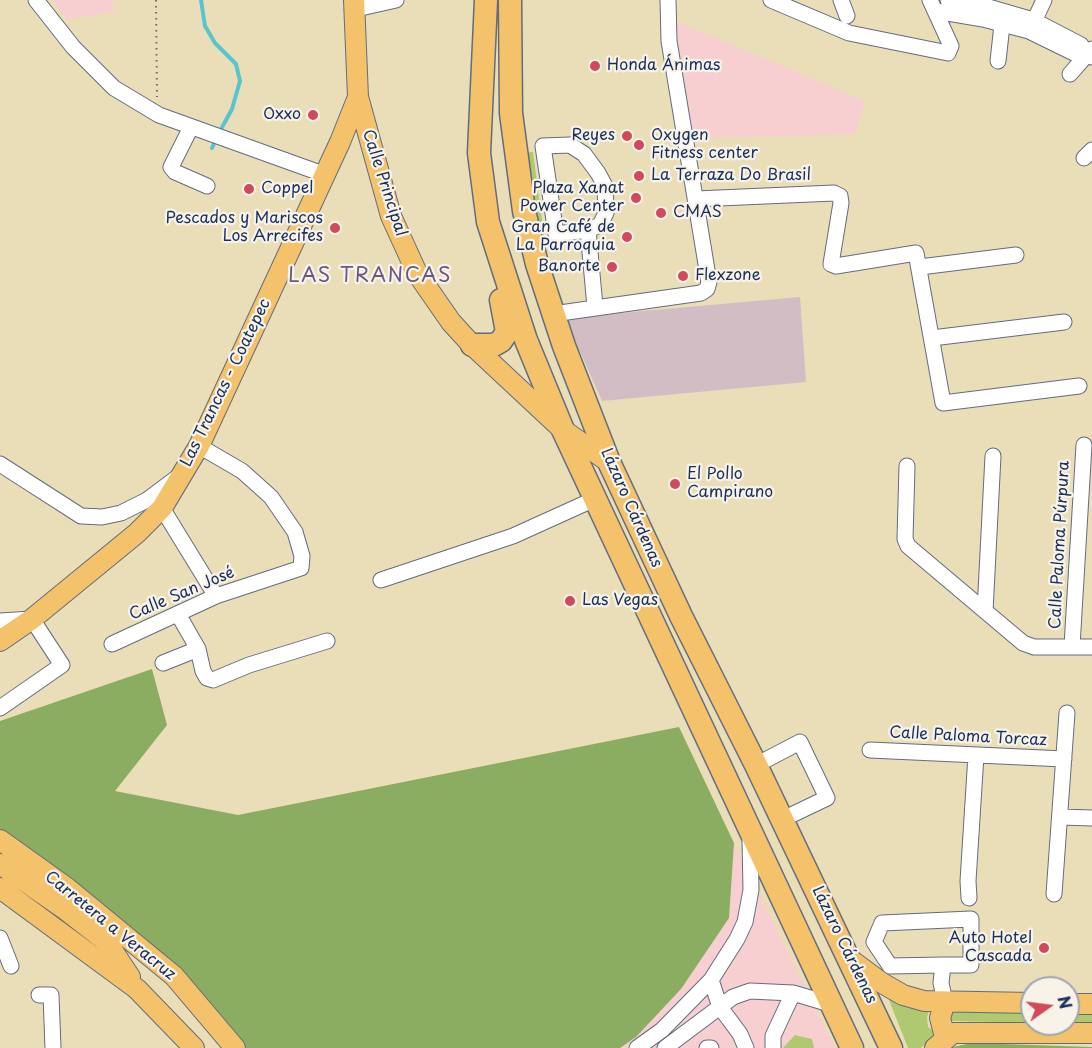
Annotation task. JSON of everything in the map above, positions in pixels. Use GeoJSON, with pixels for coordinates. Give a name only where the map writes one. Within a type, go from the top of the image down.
{"type":"FeatureCollection","features":[{"type":"Feature","properties":{"kind":"highway","name":"Lázaro Cárdenas"},"geometry":{"type":"LineString","coordinates":[[486,0],[479,153],[488,222],[526,340],[563,430],[597,498],[847,1042]]}},
{"type":"Feature","properties":{"kind":"highway","name":"Lázaro Cárdenas"},"geometry":{"type":"LineString","coordinates":[[510,0],[511,113],[515,151],[524,211],[553,314],[609,462],[681,616],[851,960],[891,1048]]}},
{"type":"Feature","properties":{"kind":"highway"},"geometry":{"type":"LineString","coordinates":[[472,345],[494,345],[501,341],[507,332],[495,268],[496,252]]}},
{"type":"Feature","properties":{"kind":"main road","name":"Calle Principal"},"geometry":{"type":"LineString","coordinates":[[355,5],[358,98],[391,216],[417,273],[451,322],[472,345],[563,430],[609,462]]}},
{"type":"Feature","properties":{"kind":"main road","name":"Las Trancas - Coatepec"},"geometry":{"type":"LineString","coordinates":[[0,641],[32,619],[137,533],[162,508],[199,446],[358,98]]}},
{"type":"Feature","properties":{"kind":"main road","name":"Carretera a Veracruz"},"geometry":{"type":"LineString","coordinates":[[0,840],[67,888],[174,976],[235,1048]]}},
{"type":"Feature","properties":{"kind":"main road"},"geometry":{"type":"LineString","coordinates":[[0,864],[107,942],[137,989]]}},
{"type":"Feature","properties":{"kind":"main road","name":"Carretera a Veracruz"},"geometry":{"type":"LineString","coordinates":[[0,888],[137,989],[194,1048]]}},
{"type":"Feature","properties":{"kind":"main road"},"geometry":{"type":"LineString","coordinates":[[66,910],[128,937]]}},
{"type":"Feature","properties":{"kind":"main road"},"geometry":{"type":"LineString","coordinates":[[851,960],[903,995],[924,1001],[1020,1003]]}},
{"type":"Feature","properties":{"kind":"main road"},"geometry":{"type":"LineString","coordinates":[[940,1042],[940,1018],[945,1002]]}},
{"type":"Feature","properties":{"kind":"main road"},"geometry":{"type":"LineString","coordinates":[[940,1042],[953,1033],[1092,1033]]}},
{"type":"Feature","properties":{"kind":"street"},"geometry":{"type":"LineString","coordinates":[[36,0],[74,47],[114,88],[159,115],[323,174]]}},
{"type":"Feature","properties":{"kind":"street"},"geometry":{"type":"LineString","coordinates":[[355,5],[396,0]]}},
{"type":"Feature","properties":{"kind":"street"},"geometry":{"type":"LineString","coordinates":[[553,314],[701,293],[707,289],[709,282],[669,41],[668,0]]}},
{"type":"Feature","properties":{"kind":"street"},"geometry":{"type":"LineString","coordinates":[[771,0],[849,33],[948,53],[951,46],[933,6]]}},
{"type":"Feature","properties":{"kind":"street"},"geometry":{"type":"LineString","coordinates":[[841,0],[847,16]]}},
{"type":"Feature","properties":{"kind":"street"},"geometry":{"type":"LineString","coordinates":[[948,0],[968,1],[1003,17],[1081,45],[1090,54],[1070,74]]}},
{"type":"Feature","properties":{"kind":"street"},"geometry":{"type":"LineString","coordinates":[[1031,26],[1044,0]]}},
{"type":"Feature","properties":{"kind":"street"},"geometry":{"type":"LineString","coordinates":[[933,6],[1003,17]]}},
{"type":"Feature","properties":{"kind":"street"},"geometry":{"type":"LineString","coordinates":[[998,61],[1003,17]]}},
{"type":"Feature","properties":{"kind":"street"},"geometry":{"type":"LineString","coordinates":[[191,127],[171,167],[175,172],[207,186]]}},
{"type":"Feature","properties":{"kind":"street"},"geometry":{"type":"LineString","coordinates":[[515,151],[543,146],[570,145],[584,154],[605,186],[606,213],[600,225],[588,230],[556,234],[543,146]]}},
{"type":"Feature","properties":{"kind":"street"},"geometry":{"type":"LineString","coordinates":[[696,199],[834,193],[840,196],[841,203],[831,264],[836,266],[910,252],[918,257],[943,403],[1079,386]]}},
{"type":"Feature","properties":{"kind":"street"},"geometry":{"type":"LineString","coordinates":[[588,230],[596,307]]}},
{"type":"Feature","properties":{"kind":"street"},"geometry":{"type":"LineString","coordinates":[[920,267],[1016,255]]}},
{"type":"Feature","properties":{"kind":"street"},"geometry":{"type":"LineString","coordinates":[[932,338],[1064,322]]}},
{"type":"Feature","properties":{"kind":"street","name":"Calle Paloma Púrpura"},"geometry":{"type":"LineString","coordinates":[[1072,646],[1084,445]]}},
{"type":"Feature","properties":{"kind":"street","name":"Calle San José"},"geometry":{"type":"LineString","coordinates":[[112,644],[216,596],[301,568],[302,556],[295,532],[271,497],[242,471],[199,446]]}},
{"type":"Feature","properties":{"kind":"street"},"geometry":{"type":"LineString","coordinates":[[986,611],[993,456]]}},
{"type":"Feature","properties":{"kind":"street"},"geometry":{"type":"LineString","coordinates":[[0,464],[81,516],[102,517],[121,513],[147,500],[183,472]]}},
{"type":"Feature","properties":{"kind":"street"},"geometry":{"type":"LineString","coordinates":[[907,466],[905,539],[908,546],[1023,642],[1034,647],[1092,647]]}},
{"type":"Feature","properties":{"kind":"street"},"geometry":{"type":"LineString","coordinates":[[381,580],[513,536],[597,498]]}},
{"type":"Feature","properties":{"kind":"street"},"geometry":{"type":"LineString","coordinates":[[162,508],[216,596]]}},
{"type":"Feature","properties":{"kind":"street"},"geometry":{"type":"LineString","coordinates":[[178,614],[198,649],[203,671],[207,678],[213,680],[249,665],[327,641]]}},
{"type":"Feature","properties":{"kind":"street"},"geometry":{"type":"LineString","coordinates":[[0,621],[32,619],[62,665],[0,708]]}},
{"type":"Feature","properties":{"kind":"street"},"geometry":{"type":"LineString","coordinates":[[163,663],[198,649]]}},
{"type":"Feature","properties":{"kind":"street"},"geometry":{"type":"LineString","coordinates":[[1054,894],[1067,713]]}},
{"type":"Feature","properties":{"kind":"street"},"geometry":{"type":"LineString","coordinates":[[756,765],[800,742],[827,798],[783,819]]}},
{"type":"Feature","properties":{"kind":"street","name":"Calle Paloma Torcaz"},"geometry":{"type":"LineString","coordinates":[[870,750],[1064,759]]}},
{"type":"Feature","properties":{"kind":"street"},"geometry":{"type":"LineString","coordinates":[[969,898],[968,881],[976,755]]}},
{"type":"Feature","properties":{"kind":"street"},"geometry":{"type":"LineString","coordinates":[[1060,817],[1092,818]]}},
{"type":"Feature","properties":{"kind":"street"},"geometry":{"type":"LineString","coordinates":[[637,1048],[662,1030],[711,980],[738,939],[751,890],[750,833]]}},
{"type":"Feature","properties":{"kind":"street"},"geometry":{"type":"LineString","coordinates":[[971,919],[971,965],[943,965],[890,966],[874,942],[882,923],[971,919]]}},
{"type":"Feature","properties":{"kind":"street"},"geometry":{"type":"LineString","coordinates":[[0,938],[11,966]]}},
{"type":"Feature","properties":{"kind":"street"},"geometry":{"type":"LineString","coordinates":[[943,965],[941,983],[945,1002]]}},
{"type":"Feature","properties":{"kind":"street"},"geometry":{"type":"LineString","coordinates":[[711,980],[720,1007],[740,1034],[746,1048]]}},
{"type":"Feature","properties":{"kind":"street"},"geometry":{"type":"LineString","coordinates":[[665,1048],[733,997],[750,991],[793,993],[830,1004]]}},
{"type":"Feature","properties":{"kind":"street"},"geometry":{"type":"LineString","coordinates":[[773,1048],[773,1036],[793,993]]}},
{"type":"Feature","properties":{"kind":"street"},"geometry":{"type":"LineString","coordinates":[[39,995],[51,995],[53,1048]]}},
{"type":"Feature","properties":{"kind":"path"},"geometry":{"type":"LineString","coordinates":[[156,0],[155,70],[159,115]]}},
{"type":"Feature","properties":{"kind":"shaded area"},"geometry":{"type":"Polygon","coordinates":[[[53,0],[112,0],[114,12],[66,19],[53,0]]]}},
{"type":"Feature","properties":{"kind":"shaded area"},"geometry":{"type":"Polygon","coordinates":[[[675,21],[865,101],[855,134],[693,138],[675,21]]]}},
{"type":"Feature","properties":{"kind":"shaded area"},"geometry":{"type":"Polygon","coordinates":[[[800,297],[806,382],[602,401],[565,318],[800,297]]]}},
{"type":"Feature","properties":{"kind":"shaded area"},"geometry":{"type":"Polygon","coordinates":[[[734,843],[835,1048],[620,1048],[636,1036],[729,918],[734,843]]]}},
{"type":"Feature","properties":{"kind":"green space"},"geometry":{"type":"Polygon","coordinates":[[[533,152],[546,249],[538,250],[521,153],[533,152]]]}},
{"type":"Feature","properties":{"kind":"green space"},"geometry":{"type":"Polygon","coordinates":[[[152,669],[167,725],[115,791],[238,815],[679,727],[734,843],[729,918],[681,989],[636,1037],[620,1048],[230,1048],[205,1006],[0,833],[0,721],[152,669]]]}},
{"type":"Feature","properties":{"kind":"green space"},"geometry":{"type":"Polygon","coordinates":[[[885,990],[930,1008],[927,1017],[928,1027],[936,1033],[921,1048],[908,1048],[885,990]]]}},
{"type":"Feature","properties":{"kind":"green space"},"geometry":{"type":"Polygon","coordinates":[[[947,1011],[1020,1011],[1020,1023],[953,1021],[946,1018],[947,1011]]]}},
{"type":"Feature","properties":{"kind":"green space"},"geometry":{"type":"Polygon","coordinates":[[[1080,1014],[1092,1014],[1092,1025],[1080,1024],[1080,1014]]]}},
{"type":"Feature","properties":{"kind":"green space"},"geometry":{"type":"Polygon","coordinates":[[[795,1035],[812,1039],[814,1048],[783,1048],[795,1035]]]}},
{"type":"Feature","properties":{"kind":"green space"},"geometry":{"type":"Polygon","coordinates":[[[972,1043],[1092,1047],[1092,1048],[948,1048],[972,1043]]]}},
{"type":"Feature","properties":{"kind":"waterway"},"geometry":{"type":"LineString","coordinates":[[201,0],[205,26],[215,43],[236,64],[240,81],[232,109],[219,133]]}},
{"type":"Feature","properties":{"kind":"waterway"},"geometry":{"type":"LineString","coordinates":[[212,148],[216,139]]}},
{"type":"Feature","properties":{"kind":"place","name":"Honda Ánimas"},"geometry":{"type":"Point","coordinates":[595,66]}},
{"type":"Feature","properties":{"kind":"place","name":"Oxxo"},"geometry":{"type":"Point","coordinates":[313,115]}},
{"type":"Feature","properties":{"kind":"place","name":"Reyes"},"geometry":{"type":"Point","coordinates":[627,136]}},
{"type":"Feature","properties":{"kind":"place","name":"Oxygen Fitness center"},"geometry":{"type":"Point","coordinates":[639,145]}},
{"type":"Feature","properties":{"kind":"place","name":"La Terraza Do Brasil"},"geometry":{"type":"Point","coordinates":[639,176]}},
{"type":"Feature","properties":{"kind":"place","name":"Coppel"},"geometry":{"type":"Point","coordinates":[249,189]}},
{"type":"Feature","properties":{"kind":"place","name":"Plaza Xanat Power Center"},"geometry":{"type":"Point","coordinates":[636,198]}},
{"type":"Feature","properties":{"kind":"place","name":"CMAS"},"geometry":{"type":"Point","coordinates":[661,213]}},
{"type":"Feature","properties":{"kind":"place","name":"Pescados y Mariscos Los Arrecifes"},"geometry":{"type":"Point","coordinates":[335,228]}},
{"type":"Feature","properties":{"kind":"place","name":"Gran Café de La Parroquia"},"geometry":{"type":"Point","coordinates":[627,237]}},
{"type":"Feature","properties":{"kind":"place","name":"Banorte"},"geometry":{"type":"Point","coordinates":[612,267]}},
{"type":"Feature","properties":{"kind":"place","name":"Flexzone"},"geometry":{"type":"Point","coordinates":[683,276]}},
{"type":"Feature","properties":{"kind":"place","name":"El Pollo Campirano"},"geometry":{"type":"Point","coordinates":[675,484]}},
{"type":"Feature","properties":{"kind":"place","name":"Las Vegas"},"geometry":{"type":"Point","coordinates":[570,601]}},
{"type":"Feature","properties":{"kind":"place","name":"Auto Hotel Cascada"},"geometry":{"type":"Point","coordinates":[1044,948]}},
{"type":"Feature","properties":{"kind":"district","name":"LAS TRANCAS"},"geometry":{"type":"Point","coordinates":[370,276]}}]}
